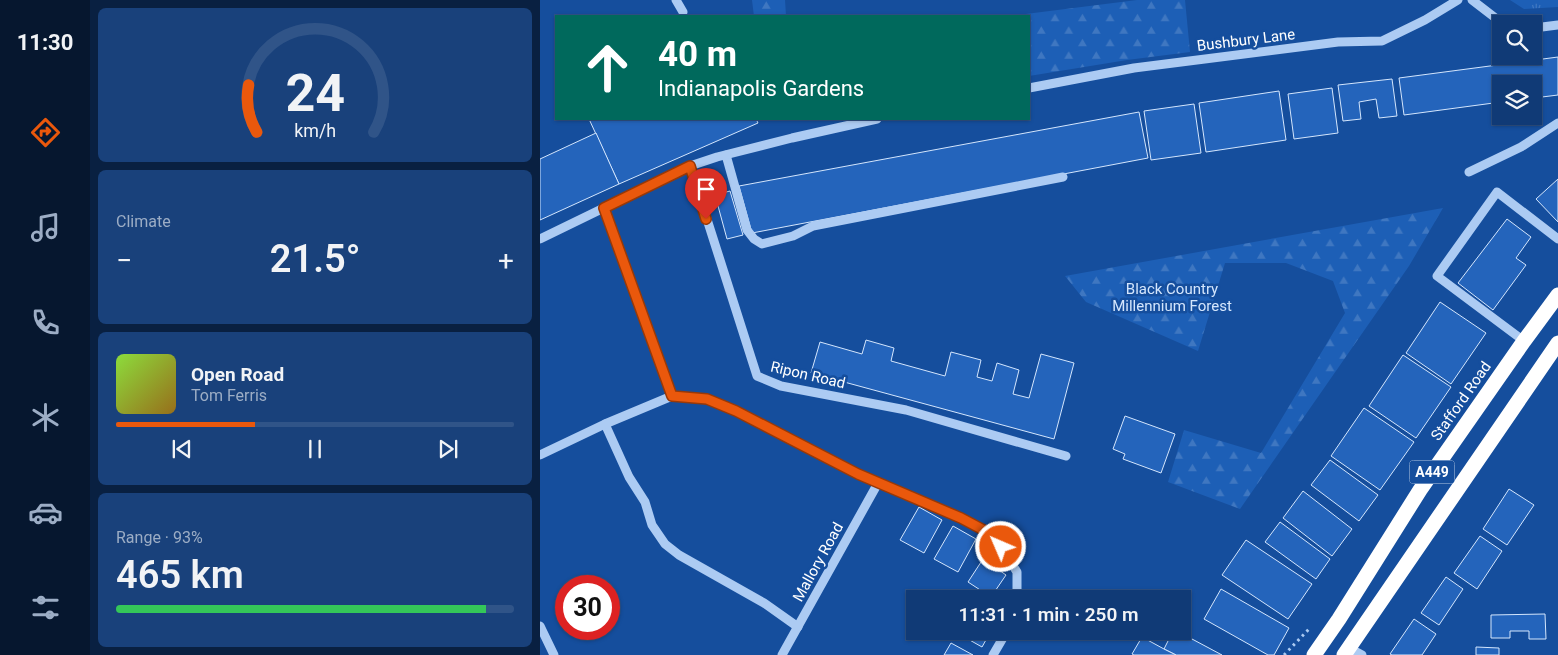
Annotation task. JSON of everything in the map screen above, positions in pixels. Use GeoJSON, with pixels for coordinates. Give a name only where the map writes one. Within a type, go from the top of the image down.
{"type":"FeatureCollection","features":[{"type":"Feature","properties":{"kind":"highway","name":"Stafford Road"},"geometry":{"type":"LineString","coordinates":[[1314,655],[1339,619],[1420,490],[1558,295]]}},
{"type":"Feature","properties":{"kind":"highway","name":"A449"},"geometry":{"type":"LineString","coordinates":[[1352,653],[1558,343]]}},
{"type":"Feature","properties":{"kind":"street"},"geometry":{"type":"LineString","coordinates":[[676,0],[683,12]]}},
{"type":"Feature","properties":{"kind":"street","name":"Bushbury Lane"},"geometry":{"type":"LineString","coordinates":[[1030,88],[1134,68],[1338,42],[1382,40],[1425,20],[1458,0]]}},
{"type":"Feature","properties":{"kind":"street"},"geometry":{"type":"LineString","coordinates":[[1472,0],[1492,15]]}},
{"type":"Feature","properties":{"kind":"street"},"geometry":{"type":"LineString","coordinates":[[1542,27],[1558,25]]}},
{"type":"Feature","properties":{"kind":"street"},"geometry":{"type":"LineString","coordinates":[[540,238],[690,166],[792,138],[872,120]]}},
{"type":"Feature","properties":{"kind":"street"},"geometry":{"type":"LineString","coordinates":[[1469,172],[1521,147],[1558,122]]}},
{"type":"Feature","properties":{"kind":"street"},"geometry":{"type":"LineString","coordinates":[[726,155],[747,230],[754,239],[762,244],[793,236],[813,226],[1063,177]]}},
{"type":"Feature","properties":{"kind":"street","name":"Ripon Road"},"geometry":{"type":"LineString","coordinates":[[690,166],[757,376],[781,386],[906,410],[1066,456]]}},
{"type":"Feature","properties":{"kind":"street"},"geometry":{"type":"LineString","coordinates":[[1524,341],[1437,276],[1498,192],[1558,239]]}},
{"type":"Feature","properties":{"kind":"street"},"geometry":{"type":"LineString","coordinates":[[604,208],[672,396]]}},
{"type":"Feature","properties":{"kind":"street"},"geometry":{"type":"LineString","coordinates":[[540,455],[605,424],[672,396],[707,399],[729,408],[878,483],[961,518],[993,535],[1017,572],[1017,590]]}},
{"type":"Feature","properties":{"kind":"street"},"geometry":{"type":"LineString","coordinates":[[605,424],[629,477],[645,502],[652,525],[665,544],[679,555],[764,603],[798,627]]}},
{"type":"Feature","properties":{"kind":"street","name":"Mallory Road"},"geometry":{"type":"LineString","coordinates":[[782,655],[878,483]]}},
{"type":"Feature","properties":{"kind":"street"},"geometry":{"type":"LineString","coordinates":[[540,626],[554,655]]}},
{"type":"Feature","properties":{"kind":"street"},"geometry":{"type":"LineString","coordinates":[[992,655],[1001,640]]}},
{"type":"Feature","properties":{"kind":"path"},"geometry":{"type":"LineString","coordinates":[[1284,655],[1315,623]]}},
{"type":"Feature","properties":{"kind":"green space"},"geometry":{"type":"Polygon","coordinates":[[[752,0],[785,0],[786,15],[754,15],[752,0]]]}},
{"type":"Feature","properties":{"kind":"green space"},"geometry":{"type":"Polygon","coordinates":[[[1137,0],[1185,0],[1190,52],[1030,76],[1030,15],[1017,15],[1137,0]]]}},
{"type":"Feature","properties":{"kind":"green space"},"geometry":{"type":"Polygon","coordinates":[[[1510,0],[1558,0],[1558,7],[1524,9],[1510,0]]]}},
{"type":"Feature","properties":{"kind":"green space","name":"Black Country Millennium Forest"},"geometry":{"type":"Polygon","coordinates":[[[1443,208],[1409,266],[1240,509],[1168,482],[1184,430],[1261,453],[1345,313],[1333,281],[1286,263],[1225,263],[1198,351],[1086,302],[1065,276],[1443,208]]]}},
{"type":"Feature","properties":{"kind":"building"},"geometry":{"type":"Polygon","coordinates":[[[1558,57],[1558,95],[1542,97],[1542,75],[1492,75],[1492,103],[1404,115],[1399,78],[1497,65],[1542,65],[1542,59],[1558,57]]]}},
{"type":"Feature","properties":{"kind":"building"},"geometry":{"type":"Polygon","coordinates":[[[1392,79],[1397,116],[1379,118],[1376,99],[1359,102],[1361,119],[1343,121],[1338,85],[1392,79]]]}},
{"type":"Feature","properties":{"kind":"building"},"geometry":{"type":"Polygon","coordinates":[[[1332,88],[1338,133],[1294,139],[1288,94],[1332,88]]]}},
{"type":"Feature","properties":{"kind":"building"},"geometry":{"type":"Polygon","coordinates":[[[1279,91],[1286,140],[1206,152],[1199,103],[1279,91]]]}},
{"type":"Feature","properties":{"kind":"building"},"geometry":{"type":"Polygon","coordinates":[[[1194,104],[1201,153],[1151,160],[1144,111],[1194,104]]]}},
{"type":"Feature","properties":{"kind":"building"},"geometry":{"type":"Polygon","coordinates":[[[1139,112],[1148,158],[752,233],[739,186],[1139,112]]]}},
{"type":"Feature","properties":{"kind":"building"},"geometry":{"type":"Polygon","coordinates":[[[589,120],[756,120],[758,123],[619,184],[589,120]]]}},
{"type":"Feature","properties":{"kind":"building"},"geometry":{"type":"Polygon","coordinates":[[[596,133],[619,184],[540,220],[540,159],[596,133]]]}},
{"type":"Feature","properties":{"kind":"building"},"geometry":{"type":"Polygon","coordinates":[[[1558,179],[1558,222],[1536,199],[1558,179]]]}},
{"type":"Feature","properties":{"kind":"building"},"geometry":{"type":"Polygon","coordinates":[[[730,191],[743,235],[727,239],[715,195],[730,191]]]}},
{"type":"Feature","properties":{"kind":"building"},"geometry":{"type":"Polygon","coordinates":[[[1507,219],[1531,237],[1516,258],[1526,265],[1493,310],[1458,283],[1507,219]]]}},
{"type":"Feature","properties":{"kind":"building"},"geometry":{"type":"Polygon","coordinates":[[[1440,302],[1486,333],[1451,384],[1406,353],[1440,302]]]}},
{"type":"Feature","properties":{"kind":"building"},"geometry":{"type":"Polygon","coordinates":[[[866,340],[894,348],[891,361],[945,376],[951,352],[981,360],[977,377],[992,381],[997,363],[1019,370],[1013,394],[1029,398],[1041,354],[1074,363],[1054,439],[811,373],[820,342],[862,354],[866,340]]]}},
{"type":"Feature","properties":{"kind":"building"},"geometry":{"type":"Polygon","coordinates":[[[1403,355],[1451,387],[1416,438],[1369,406],[1403,355]]]}},
{"type":"Feature","properties":{"kind":"building"},"geometry":{"type":"Polygon","coordinates":[[[1364,408],[1414,442],[1380,490],[1331,456],[1364,408]]]}},
{"type":"Feature","properties":{"kind":"building"},"geometry":{"type":"Polygon","coordinates":[[[1125,416],[1175,434],[1161,473],[1123,459],[1125,454],[1113,449],[1125,416]]]}},
{"type":"Feature","properties":{"kind":"building"},"geometry":{"type":"Polygon","coordinates":[[[1330,460],[1378,495],[1359,521],[1311,485],[1330,460]]]}},
{"type":"Feature","properties":{"kind":"building"},"geometry":{"type":"Polygon","coordinates":[[[1509,489],[1534,505],[1507,545],[1483,529],[1509,489]]]}},
{"type":"Feature","properties":{"kind":"building"},"geometry":{"type":"Polygon","coordinates":[[[1303,491],[1352,529],[1332,556],[1283,518],[1303,491]]]}},
{"type":"Feature","properties":{"kind":"building"},"geometry":{"type":"Polygon","coordinates":[[[919,507],[942,520],[924,553],[900,540],[919,507]]]}},
{"type":"Feature","properties":{"kind":"building"},"geometry":{"type":"Polygon","coordinates":[[[1280,522],[1330,559],[1316,579],[1265,542],[1280,522]]]}},
{"type":"Feature","properties":{"kind":"building"},"geometry":{"type":"Polygon","coordinates":[[[953,526],[976,539],[958,572],[934,559],[953,526]]]}},
{"type":"Feature","properties":{"kind":"building"},"geometry":{"type":"Polygon","coordinates":[[[1480,536],[1502,551],[1477,589],[1454,573],[1480,536]]]}},
{"type":"Feature","properties":{"kind":"building"},"geometry":{"type":"Polygon","coordinates":[[[1246,540],[1312,584],[1288,619],[1222,575],[1246,540]]]}},
{"type":"Feature","properties":{"kind":"building"},"geometry":{"type":"Polygon","coordinates":[[[983,559],[1006,575],[996,590],[980,590],[968,582],[983,559]]]}},
{"type":"Feature","properties":{"kind":"building"},"geometry":{"type":"Polygon","coordinates":[[[1446,577],[1463,589],[1439,625],[1421,613],[1446,577]]]}},
{"type":"Feature","properties":{"kind":"building"},"geometry":{"type":"Polygon","coordinates":[[[1221,589],[1289,628],[1274,655],[1268,655],[1204,619],[1221,589]]]}},
{"type":"Feature","properties":{"kind":"building"},"geometry":{"type":"Polygon","coordinates":[[[1545,614],[1546,639],[1529,639],[1529,631],[1510,631],[1510,638],[1491,638],[1491,615],[1545,614]]]}},
{"type":"Feature","properties":{"kind":"building"},"geometry":{"type":"Polygon","coordinates":[[[1414,619],[1436,634],[1422,655],[1390,654],[1414,619]]]}},
{"type":"Feature","properties":{"kind":"building"},"geometry":{"type":"Polygon","coordinates":[[[1191,638],[1222,655],[1176,655],[1164,649],[1168,640],[1191,640],[1191,638]]]}},
{"type":"Feature","properties":{"kind":"building"},"geometry":{"type":"Polygon","coordinates":[[[970,640],[986,640],[982,647],[970,640]]]}},
{"type":"Feature","properties":{"kind":"building"},"geometry":{"type":"Polygon","coordinates":[[[1140,640],[1148,640],[1176,655],[1134,655],[1132,654],[1140,640]]]}},
{"type":"Feature","properties":{"kind":"building"},"geometry":{"type":"Polygon","coordinates":[[[951,643],[973,655],[944,655],[951,643]]]}},
{"type":"Feature","properties":{"kind":"building"},"geometry":{"type":"Polygon","coordinates":[[[1476,647],[1499,648],[1499,655],[1476,655],[1476,647]]]}},
{"type":"Feature","properties":{"kind":"route"},"geometry":{"type":"LineString","coordinates":[[706,219],[690,166],[604,208],[672,396],[707,399],[736,411],[858,474],[961,518],[993,535],[1001,547]]}}]}
